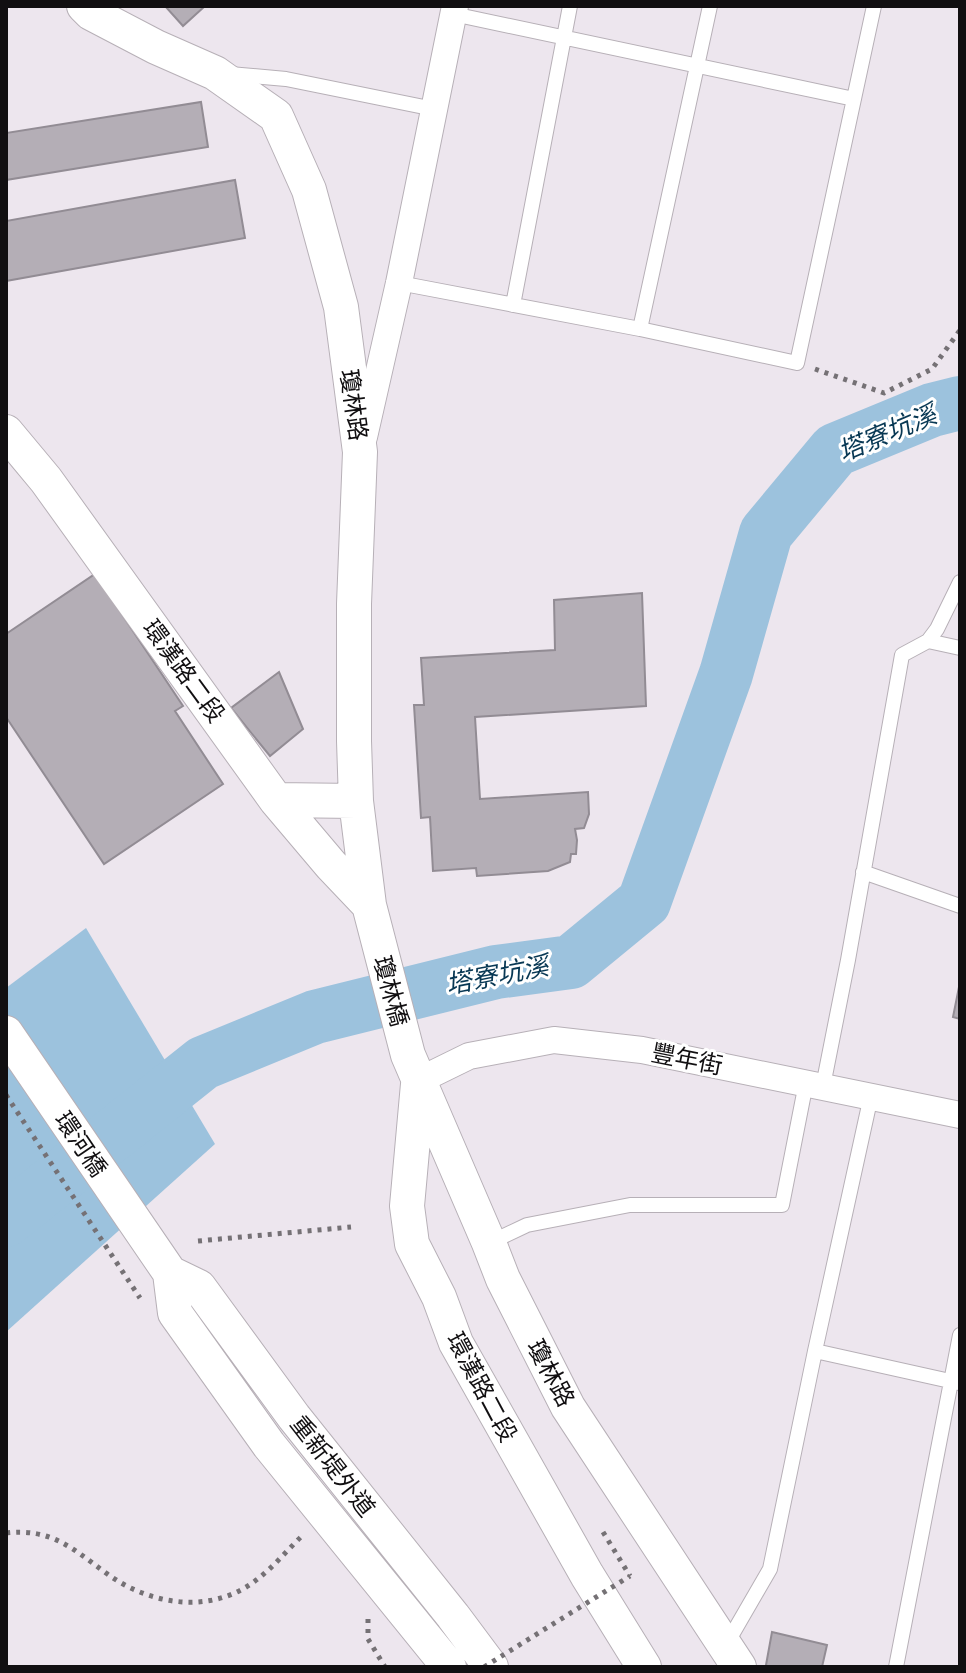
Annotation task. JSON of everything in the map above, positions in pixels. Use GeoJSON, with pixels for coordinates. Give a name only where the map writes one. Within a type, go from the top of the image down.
{"type":"FeatureCollection","features":[{"type":"Feature","properties":{"kind":"street","name":"瓊林路"},"geometry":{"type":"LineString","coordinates":[[84,6],[91,13],[156,47],[215,73],[276,116],[309,190],[341,307],[360,452],[354,604],[354,741],[356,801],[371,915]]}},
{"type":"Feature","properties":{"kind":"street"},"geometry":{"type":"LineString","coordinates":[[360,452],[399,283],[454,10]]}},
{"type":"Feature","properties":{"kind":"street","name":"環漢路二段"},"geometry":{"type":"LineString","coordinates":[[6,432],[46,480],[276,800],[371,915]]}},
{"type":"Feature","properties":{"kind":"street"},"geometry":{"type":"LineString","coordinates":[[276,800],[356,801]]}},
{"type":"Feature","properties":{"kind":"street","name":"瓊林橋"},"geometry":{"type":"LineString","coordinates":[[371,915],[413,1068]]}},
{"type":"Feature","properties":{"kind":"street","name":"環河橋"},"geometry":{"type":"LineString","coordinates":[[6,1033],[163,1264]]}},
{"type":"Feature","properties":{"kind":"street","name":"豐年街"},"geometry":{"type":"LineString","coordinates":[[413,1068],[554,1040],[642,1050],[960,1115]]}},
{"type":"Feature","properties":{"kind":"street","name":"瓊林路"},"geometry":{"type":"LineString","coordinates":[[413,1068],[503,1279],[568,1407],[732,1657]]}},
{"type":"Feature","properties":{"kind":"street","name":"環漢路二段"},"geometry":{"type":"LineString","coordinates":[[413,1068],[407,1206],[412,1244],[439,1297],[456,1343],[587,1575],[644,1667]]}},
{"type":"Feature","properties":{"kind":"street","name":"重新堤外道"},"geometry":{"type":"LineString","coordinates":[[163,1264],[175,1313],[260,1433],[449,1667]]}},
{"type":"Feature","properties":{"kind":"street","name":"重新堤外道"},"geometry":{"type":"LineString","coordinates":[[163,1264],[199,1287],[294,1417],[491,1667]]}},
{"type":"Feature","properties":{"kind":"lane"},"geometry":{"type":"LineString","coordinates":[[513,305],[570,6]]}},
{"type":"Feature","properties":{"kind":"lane"},"geometry":{"type":"LineString","coordinates":[[640,329],[710,6]]}},
{"type":"Feature","properties":{"kind":"lane"},"geometry":{"type":"LineString","coordinates":[[399,283],[797,363],[874,6]]}},
{"type":"Feature","properties":{"kind":"lane"},"geometry":{"type":"LineString","coordinates":[[454,10],[563,38],[854,99]]}},
{"type":"Feature","properties":{"kind":"lane"},"geometry":{"type":"LineString","coordinates":[[215,73],[286,79],[434,109]]}},
{"type":"Feature","properties":{"kind":"lane"},"geometry":{"type":"LineString","coordinates":[[489,1243],[527,1225],[630,1205],[782,1205],[814,1085],[863,872],[902,655],[928,641],[960,582]]}},
{"type":"Feature","properties":{"kind":"lane"},"geometry":{"type":"LineString","coordinates":[[928,641],[960,648]]}},
{"type":"Feature","properties":{"kind":"lane"},"geometry":{"type":"LineString","coordinates":[[863,872],[960,906]]}},
{"type":"Feature","properties":{"kind":"lane"},"geometry":{"type":"LineString","coordinates":[[732,1657],[770,1569],[871,1096]]}},
{"type":"Feature","properties":{"kind":"lane"},"geometry":{"type":"LineString","coordinates":[[896,1667],[956,1382],[960,1335]]}},
{"type":"Feature","properties":{"kind":"lane"},"geometry":{"type":"LineString","coordinates":[[815,1351],[956,1382]]}},
{"type":"Feature","properties":{"kind":"path"},"geometry":{"type":"LineString","coordinates":[[797,363],[884,393],[932,369],[960,330]]}},
{"type":"Feature","properties":{"kind":"path"},"geometry":{"type":"LineString","coordinates":[[6,1095],[135,1292]]}},
{"type":"Feature","properties":{"kind":"path"},"geometry":{"type":"LineString","coordinates":[[198,1241],[351,1227]]}},
{"type":"Feature","properties":{"kind":"path"},"geometry":{"type":"LineString","coordinates":[[484,1667],[630,1576],[599,1526]]}},
{"type":"Feature","properties":{"kind":"path"},"geometry":{"type":"LineString","coordinates":[[6,1533],[24,1531],[52,1537],[131,1589],[160,1599],[185,1603],[214,1600],[256,1581],[311,1528]]}},
{"type":"Feature","properties":{"kind":"path"},"geometry":{"type":"LineString","coordinates":[[368,1639],[385,1667]]}},
{"type":"Feature","properties":{"kind":"water"},"geometry":{"type":"Polygon","coordinates":[[[86,928],[215,1144],[6,1332],[6,988],[86,928]]]}},
{"type":"Feature","properties":{"kind":"building"},"geometry":{"type":"Polygon","coordinates":[[[165,6],[205,6],[183,26],[165,6]]]}},
{"type":"Feature","properties":{"kind":"building"},"geometry":{"type":"Polygon","coordinates":[[[201,102],[208,147],[6,180],[6,133],[201,102]]]}},
{"type":"Feature","properties":{"kind":"building"},"geometry":{"type":"Polygon","coordinates":[[[235,180],[245,238],[6,281],[6,221],[235,180]]]}},
{"type":"Feature","properties":{"kind":"building"},"geometry":{"type":"Polygon","coordinates":[[[95,574],[183,706],[175,711],[223,784],[104,864],[6,717],[6,634],[95,574]]]}},
{"type":"Feature","properties":{"kind":"building"},"geometry":{"type":"Polygon","coordinates":[[[642,593],[646,706],[475,717],[480,799],[588,792],[589,814],[584,828],[575,829],[576,854],[571,854],[570,862],[548,871],[477,876],[476,868],[433,871],[430,817],[421,818],[414,705],[424,705],[421,658],[555,650],[554,600],[642,593]]]}},
{"type":"Feature","properties":{"kind":"building"},"geometry":{"type":"Polygon","coordinates":[[[279,672],[303,729],[270,756],[231,708],[279,672]]]}},
{"type":"Feature","properties":{"kind":"building"},"geometry":{"type":"Polygon","coordinates":[[[960,982],[960,1019],[953,1017],[960,982]]]}},
{"type":"Feature","properties":{"kind":"building"},"geometry":{"type":"Polygon","coordinates":[[[772,1632],[827,1645],[822,1667],[768,1667],[772,1632]]]}},
{"type":"Feature","properties":{"kind":"waterway","name":"塔寮坑溪"},"geometry":{"type":"LineString","coordinates":[[6,1220],[203,1063],[315,1017],[496,972],[571,962],[644,902],[726,674],[766,533],[835,450],[932,410],[960,403]]}}]}
